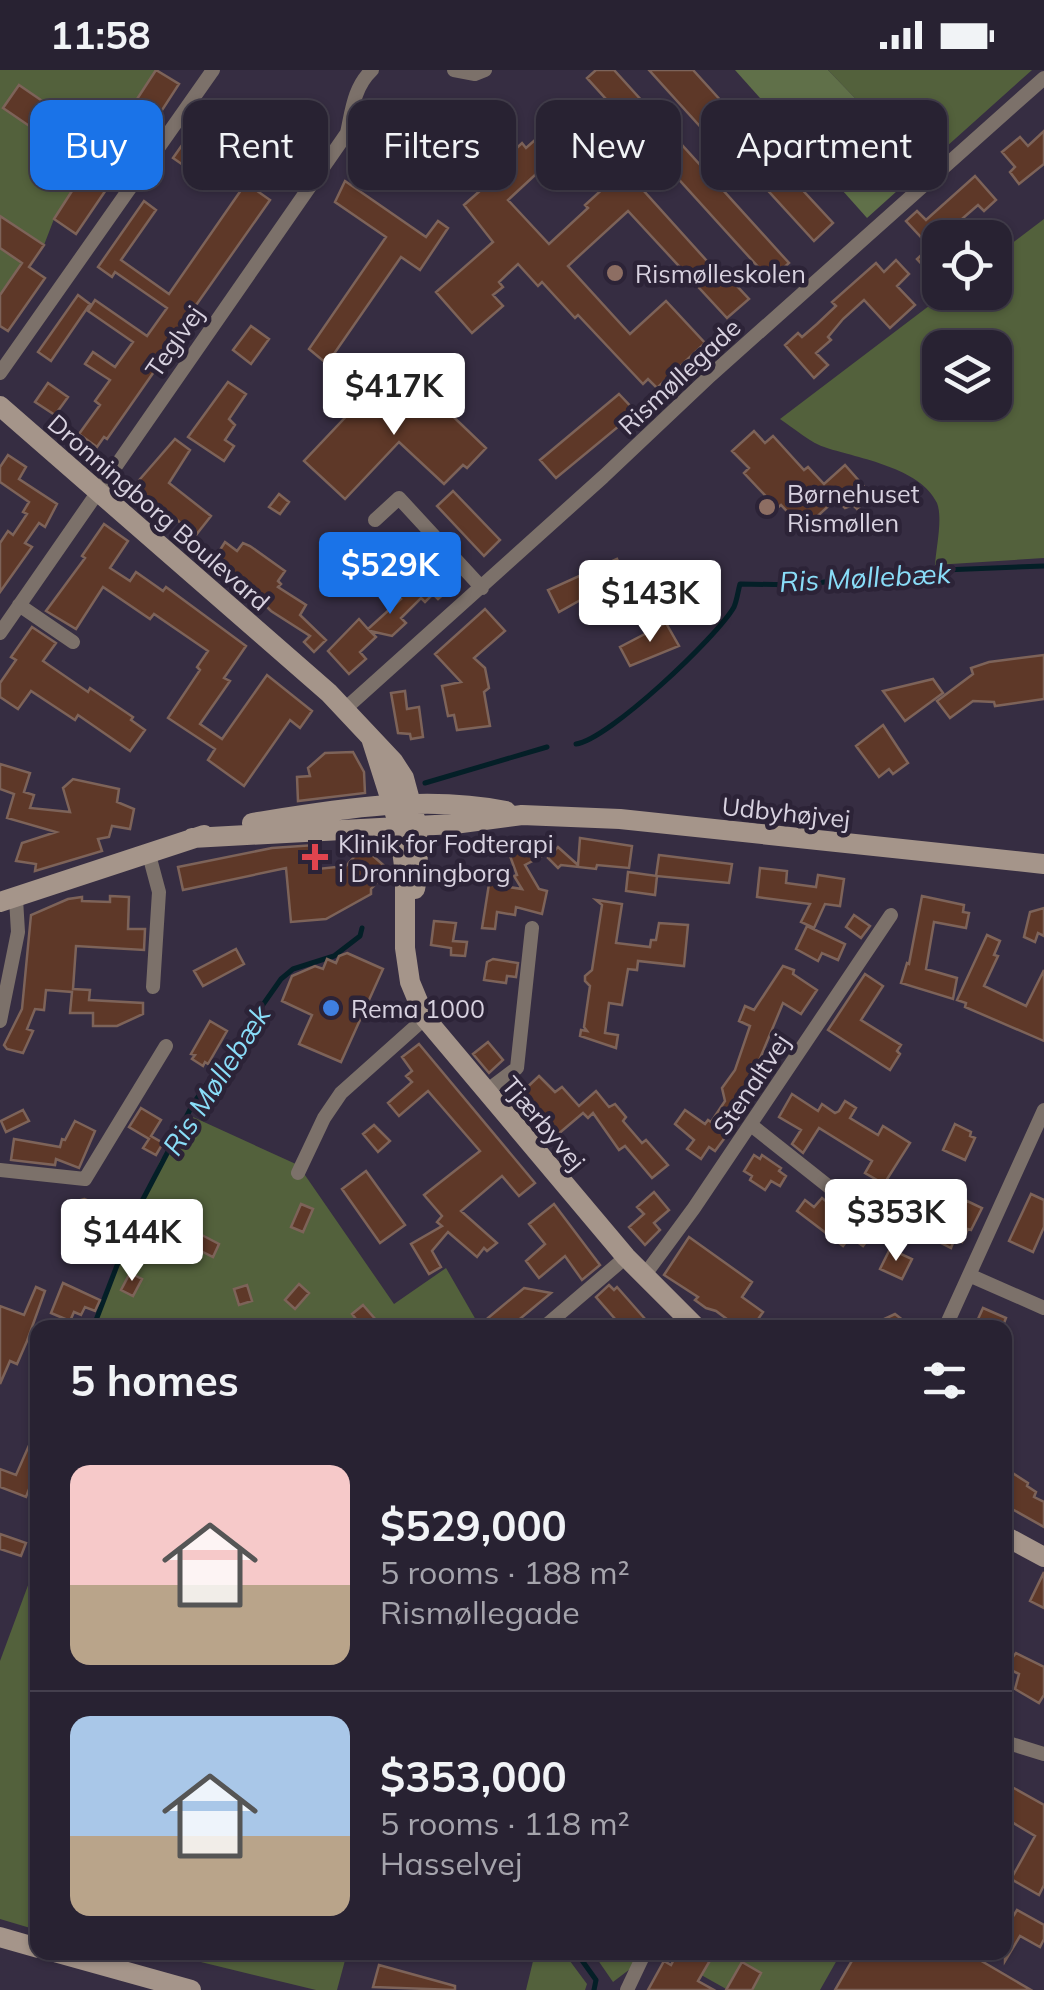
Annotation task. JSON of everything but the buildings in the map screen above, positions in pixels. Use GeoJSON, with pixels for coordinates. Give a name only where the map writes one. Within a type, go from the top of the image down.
{"type":"FeatureCollection","features":[{"type":"Feature","properties":{"kind":"street"},"geometry":{"type":"LineString","coordinates":[[0,373],[213,70]]}},
{"type":"Feature","properties":{"kind":"street","name":"Teglvej"},"geometry":{"type":"LineString","coordinates":[[0,633],[347,134],[356,94],[372,70]]}},
{"type":"Feature","properties":{"kind":"street"},"geometry":{"type":"LineString","coordinates":[[454,70],[475,74],[485,70]]}},
{"type":"Feature","properties":{"kind":"street","name":"Rismøllegade"},"geometry":{"type":"LineString","coordinates":[[346,708],[1044,78]]}},
{"type":"Feature","properties":{"kind":"street","name":"Dronningborg Boulevard"},"geometry":{"type":"LineString","coordinates":[[0,406],[346,708],[371,738],[406,816]]}},
{"type":"Feature","properties":{"kind":"street"},"geometry":{"type":"LineString","coordinates":[[374,520],[399,498],[482,588]]}},
{"type":"Feature","properties":{"kind":"street"},"geometry":{"type":"LineString","coordinates":[[20,605],[73,642]]}},
{"type":"Feature","properties":{"kind":"street","name":"Udbyhøjvej"},"geometry":{"type":"LineString","coordinates":[[8,900],[192,838],[262,822],[354,809],[406,816],[480,806],[522,815],[620,819],[1044,864]]}},
{"type":"Feature","properties":{"kind":"street","name":"Tjærbyvej"},"geometry":{"type":"LineString","coordinates":[[406,816],[410,982],[426,1018],[626,1257],[688,1320]]}},
{"type":"Feature","properties":{"kind":"street"},"geometry":{"type":"LineString","coordinates":[[148,851],[159,892],[154,987]]}},
{"type":"Feature","properties":{"kind":"street"},"geometry":{"type":"LineString","coordinates":[[0,1021],[18,932],[8,900]]}},
{"type":"Feature","properties":{"kind":"street","name":"Stenaltvej"},"geometry":{"type":"LineString","coordinates":[[644,1276],[751,1125],[891,915]]}},
{"type":"Feature","properties":{"kind":"street"},"geometry":{"type":"LineString","coordinates":[[485,1092],[517,1068],[532,928]]}},
{"type":"Feature","properties":{"kind":"street"},"geometry":{"type":"LineString","coordinates":[[298,1174],[324,1118],[341,1094],[426,1018]]}},
{"type":"Feature","properties":{"kind":"street"},"geometry":{"type":"LineString","coordinates":[[0,1170],[85,1178],[166,1046]]}},
{"type":"Feature","properties":{"kind":"street"},"geometry":{"type":"LineString","coordinates":[[949,1320],[1044,1110]]}},
{"type":"Feature","properties":{"kind":"street"},"geometry":{"type":"LineString","coordinates":[[751,1125],[862,1213]]}},
{"type":"Feature","properties":{"kind":"street"},"geometry":{"type":"LineString","coordinates":[[552,1320],[626,1257]]}},
{"type":"Feature","properties":{"kind":"street"},"geometry":{"type":"LineString","coordinates":[[969,1275],[1044,1308]]}},
{"type":"Feature","properties":{"kind":"street"},"geometry":{"type":"LineString","coordinates":[[1012,1540],[1044,1557]]}},
{"type":"Feature","properties":{"kind":"street"},"geometry":{"type":"LineString","coordinates":[[1012,1744],[1044,1754]]}},
{"type":"Feature","properties":{"kind":"street"},"geometry":{"type":"LineString","coordinates":[[0,1937],[30,1946]]}},
{"type":"Feature","properties":{"kind":"street"},"geometry":{"type":"LineString","coordinates":[[84,1960],[191,1990]]}},
{"type":"Feature","properties":{"kind":"street"},"geometry":{"type":"LineString","coordinates":[[627,1990],[641,1960]]}},
{"type":"Feature","properties":{"kind":"green space"},"geometry":{"type":"Polygon","coordinates":[[[0,70],[156,70],[136,100],[40,100],[19,86],[4,107],[30,125],[30,190],[73,190],[54,219],[44,245],[0,216],[0,70]]]}},
{"type":"Feature","properties":{"kind":"green space"},"geometry":{"type":"Polygon","coordinates":[[[735,70],[828,70],[857,100],[762,100],[735,70]]]}},
{"type":"Feature","properties":{"kind":"green space"},"geometry":{"type":"Polygon","coordinates":[[[828,70],[1032,70],[947,146],[947,100],[857,100],[828,70]]]}},
{"type":"Feature","properties":{"kind":"green space"},"geometry":{"type":"Polygon","coordinates":[[[842,190],[898,190],[867,218],[842,190]]]}},
{"type":"Feature","properties":{"kind":"green space"},"geometry":{"type":"Polygon","coordinates":[[[1044,219],[1044,558],[935,565],[939,517],[937,503],[929,491],[888,466],[821,446],[780,419],[924,310],[1012,310],[1012,243],[1044,219]]]}},
{"type":"Feature","properties":{"kind":"green space"},"geometry":{"type":"Polygon","coordinates":[[[0,248],[22,263],[0,295],[0,248]]]}},
{"type":"Feature","properties":{"kind":"green space"},"geometry":{"type":"Polygon","coordinates":[[[193,1117],[298,1165],[394,1304],[446,1268],[476,1320],[95,1320],[160,1161],[193,1117]]]}},
{"type":"Feature","properties":{"kind":"green space"},"geometry":{"type":"Polygon","coordinates":[[[30,1580],[30,1928],[0,1919],[0,1661],[30,1580]]]}},
{"type":"Feature","properties":{"kind":"green space"},"geometry":{"type":"Polygon","coordinates":[[[193,1960],[345,1960],[337,1990],[316,1990],[193,1960]]]}},
{"type":"Feature","properties":{"kind":"green space"},"geometry":{"type":"Polygon","coordinates":[[[533,1960],[569,1960],[587,1984],[585,1990],[526,1990],[533,1960]]]}},
{"type":"Feature","properties":{"kind":"green space"},"geometry":{"type":"Polygon","coordinates":[[[598,1960],[642,1960],[613,1982],[598,1960]]]}},
{"type":"Feature","properties":{"kind":"green space"},"geometry":{"type":"Polygon","coordinates":[[[674,1960],[837,1960],[820,1990],[728,1990],[674,1960]]]}},
{"type":"Feature","properties":{"kind":"waterway","name":"Ris Møllebæk"},"geometry":{"type":"LineString","coordinates":[[576,744],[636,707],[685,662],[734,607],[740,584],[799,585],[919,571],[1044,566]]}},
{"type":"Feature","properties":{"kind":"waterway","name":"Ris Møllebæk"},"geometry":{"type":"LineString","coordinates":[[425,783],[547,747]]}},
{"type":"Feature","properties":{"kind":"waterway","name":"Ris Møllebæk"},"geometry":{"type":"LineString","coordinates":[[96,1320],[141,1203],[193,1104],[281,979],[293,969],[334,956],[360,936],[362,928]]}},
{"type":"Feature","properties":{"kind":"waterway","name":"Ris Møllebæk"},"geometry":{"type":"LineString","coordinates":[[582,1960],[596,1980],[594,1990]]}},
{"type":"Feature","properties":{"kind":"place","name":"Rismølleskolen"},"geometry":{"type":"Point","coordinates":[615,273]}},
{"type":"Feature","properties":{"kind":"place","name":"Børnehuset Rismøllen"},"geometry":{"type":"Point","coordinates":[767,507]}},
{"type":"Feature","properties":{"kind":"place","name":"Klinik for Fodterapi i Dronningborg"},"geometry":{"type":"Point","coordinates":[315,857]}},
{"type":"Feature","properties":{"kind":"place","name":"Rema 1000"},"geometry":{"type":"Point","coordinates":[331,1008]}}]}
